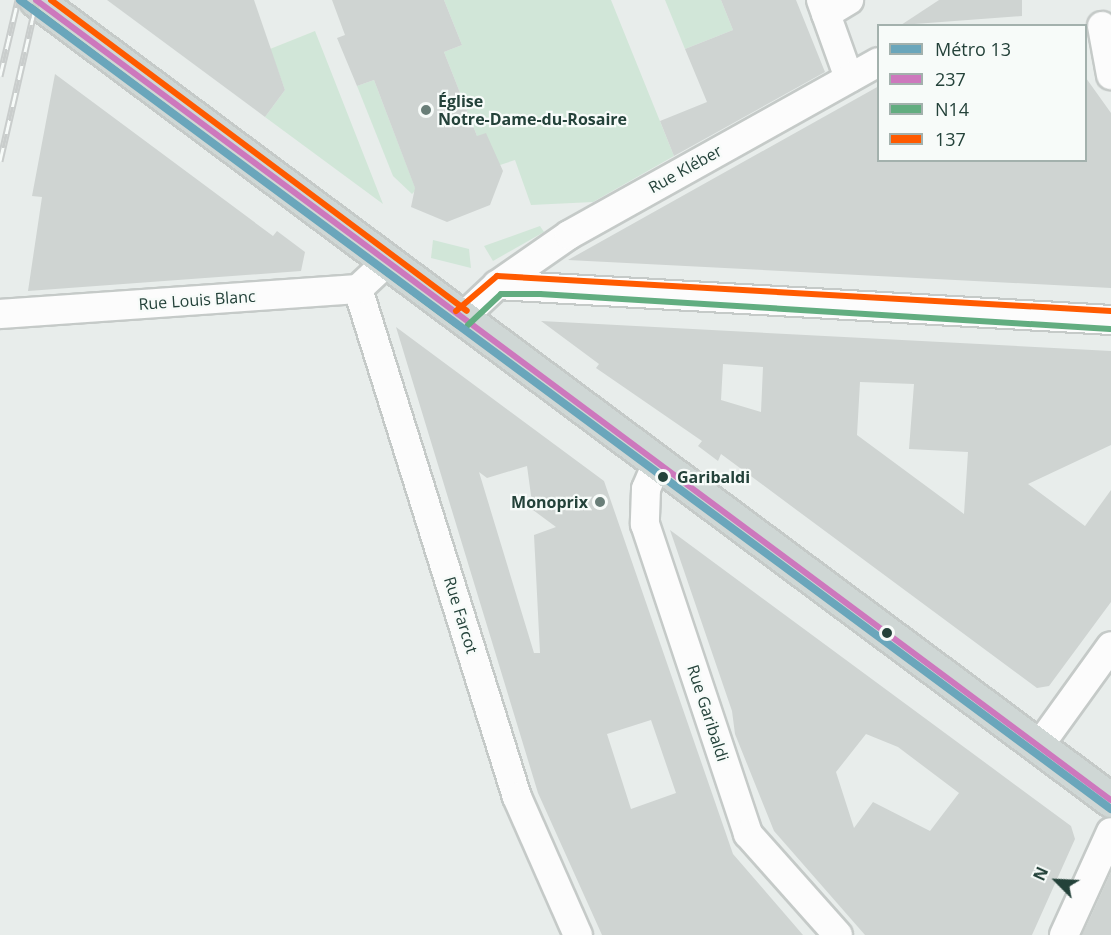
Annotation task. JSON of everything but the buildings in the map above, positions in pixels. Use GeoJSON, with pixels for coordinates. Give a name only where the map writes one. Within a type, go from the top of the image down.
{"type":"FeatureCollection","features":[{"type":"Feature","properties":{"kind":"main road"},"geometry":{"type":"LineString","coordinates":[[36,0],[385,264],[462,318],[1111,800]]}},
{"type":"Feature","properties":{"kind":"street"},"geometry":{"type":"LineString","coordinates":[[832,5],[849,78]]}},
{"type":"Feature","properties":{"kind":"street"},"geometry":{"type":"LineString","coordinates":[[1100,26],[1111,75]]}},
{"type":"Feature","properties":{"kind":"street","name":"Rue Kléber"},"geometry":{"type":"LineString","coordinates":[[462,318],[497,285],[600,216],[877,63]]}},
{"type":"Feature","properties":{"kind":"street"},"geometry":{"type":"LineString","coordinates":[[357,289],[385,264]]}},
{"type":"Feature","properties":{"kind":"street"},"geometry":{"type":"LineString","coordinates":[[497,285],[1111,320]]}},
{"type":"Feature","properties":{"kind":"street","name":"Rue Louis Blanc"},"geometry":{"type":"LineString","coordinates":[[0,314],[357,289]]}},
{"type":"Feature","properties":{"kind":"street","name":"Rue Farcot"},"geometry":{"type":"LineString","coordinates":[[357,289],[518,797],[578,935]]}},
{"type":"Feature","properties":{"kind":"street","name":"Rue Garibaldi"},"geometry":{"type":"LineString","coordinates":[[657,463],[646,489],[645,524],[748,834],[838,935]]}},
{"type":"Feature","properties":{"kind":"street"},"geometry":{"type":"LineString","coordinates":[[1039,746],[1111,646]]}},
{"type":"Feature","properties":{"kind":"street"},"geometry":{"type":"LineString","coordinates":[[1064,935],[1111,832]]}},
{"type":"Feature","properties":{"kind":"green space"},"geometry":{"type":"Polygon","coordinates":[[[444,0],[611,0],[674,156],[593,202],[531,205],[515,160],[500,165],[477,136],[444,52],[462,45],[444,0]]]}},
{"type":"Feature","properties":{"kind":"green space"},"geometry":{"type":"Polygon","coordinates":[[[665,0],[721,0],[733,30],[685,49],[665,0]]]}},
{"type":"Feature","properties":{"kind":"green space"},"geometry":{"type":"Polygon","coordinates":[[[315,31],[383,204],[265,117],[285,90],[270,49],[315,31]]]}},
{"type":"Feature","properties":{"kind":"green space"},"geometry":{"type":"Polygon","coordinates":[[[374,80],[416,190],[412,194],[393,176],[357,86],[374,80]]]}},
{"type":"Feature","properties":{"kind":"green space"},"geometry":{"type":"Polygon","coordinates":[[[540,226],[544,232],[493,261],[484,246],[540,226]]]}},
{"type":"Feature","properties":{"kind":"green space"},"geometry":{"type":"Polygon","coordinates":[[[433,240],[469,249],[471,268],[431,258],[433,240]]]}},
{"type":"Feature","properties":{"kind":"railway"},"geometry":{"type":"LineString","coordinates":[[0,76],[18,0]]}},
{"type":"Feature","properties":{"kind":"railway"},"geometry":{"type":"LineString","coordinates":[[0,161],[37,0]]}},
{"type":"Feature","properties":{"kind":"metro line","name":"13"},"geometry":{"type":"LineString","coordinates":[[20,0],[1111,809]]}},
{"type":"Feature","properties":{"kind":"transit line","name":"237"},"geometry":{"type":"LineString","coordinates":[[36,0],[1111,800]]}},
{"type":"Feature","properties":{"kind":"transit line","name":"137"},"geometry":{"type":"LineString","coordinates":[[51,0],[467,311]]}},
{"type":"Feature","properties":{"kind":"transit line","name":"N14"},"geometry":{"type":"LineString","coordinates":[[31,7],[457,325]]}},
{"type":"Feature","properties":{"kind":"transit line","name":"137"},"geometry":{"type":"LineString","coordinates":[[456,311],[497,276],[1111,311]]}},
{"type":"Feature","properties":{"kind":"transit line","name":"N14"},"geometry":{"type":"LineString","coordinates":[[468,325],[501,294],[540,294],[1110,329]]}},
{"type":"Feature","properties":{"kind":"place","name":"Église Notre-Dame-du-Rosaire"},"geometry":{"type":"Point","coordinates":[426,110]}},
{"type":"Feature","properties":{"kind":"place","name":"Garibaldi"},"geometry":{"type":"Point","coordinates":[663,477]}},
{"type":"Feature","properties":{"kind":"place","name":"Monoprix"},"geometry":{"type":"Point","coordinates":[600,502]}}]}
